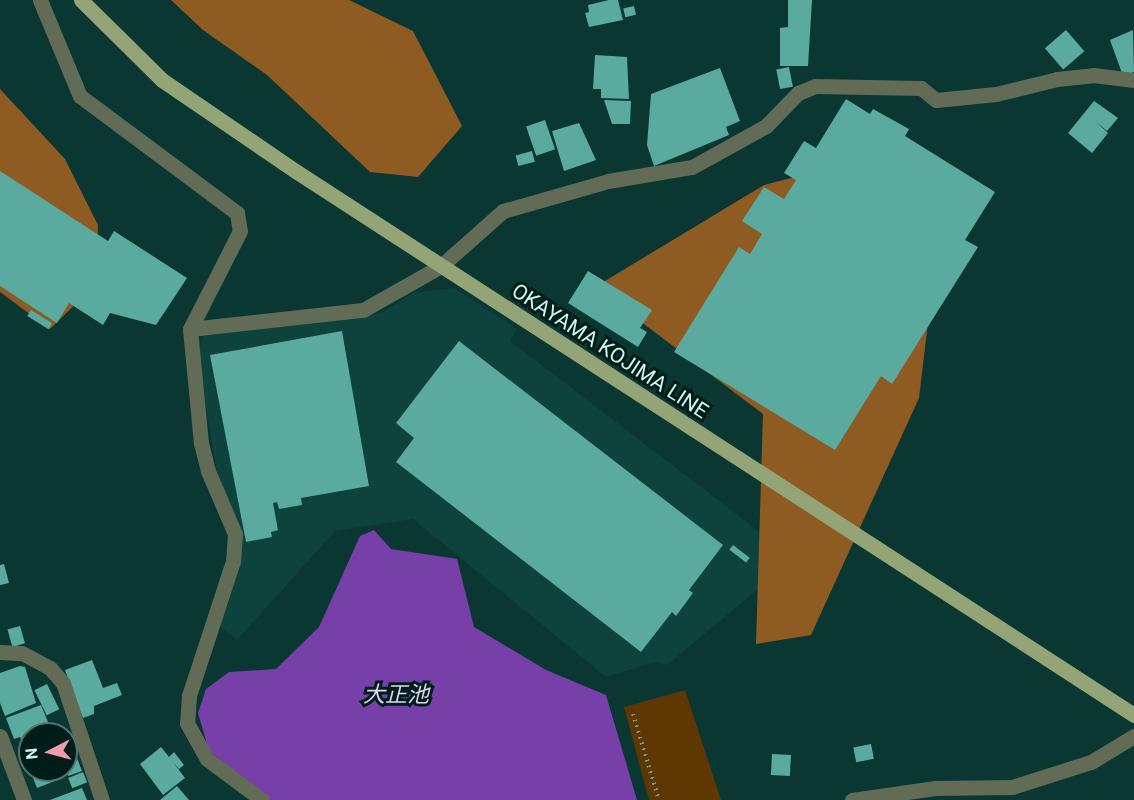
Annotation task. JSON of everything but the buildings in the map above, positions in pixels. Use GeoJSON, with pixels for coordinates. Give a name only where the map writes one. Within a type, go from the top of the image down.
{"type":"FeatureCollection","features":[{"type":"Feature","properties":{"kind":"main road","name":"OKAYAMA KOJIMA LINE"},"geometry":{"type":"LineString","coordinates":[[81,0],[162,80],[441,266],[1134,714]]}},
{"type":"Feature","properties":{"kind":"street"},"geometry":{"type":"LineString","coordinates":[[40,0],[80,96],[237,213],[240,231],[190,329],[201,443],[208,471],[234,534],[233,561],[189,696],[187,723],[207,759],[262,800]]}},
{"type":"Feature","properties":{"kind":"street"},"geometry":{"type":"LineString","coordinates":[[190,329],[346,315],[392,296],[441,266],[503,212],[532,200],[608,181],[692,167],[766,126],[798,93],[815,86],[921,88],[936,100],[996,94],[1057,79],[1093,75],[1134,80]]}},
{"type":"Feature","properties":{"kind":"street"},"geometry":{"type":"LineString","coordinates":[[0,652],[22,653],[50,668],[63,683],[102,800]]}},
{"type":"Feature","properties":{"kind":"street"},"geometry":{"type":"LineString","coordinates":[[0,736],[24,800]]}},
{"type":"Feature","properties":{"kind":"street"},"geometry":{"type":"LineString","coordinates":[[852,800],[935,788],[1012,787],[1090,762],[1134,736]]}},
{"type":"Feature","properties":{"kind":"path"},"geometry":{"type":"LineString","coordinates":[[633,714],[659,800]]}},
{"type":"Feature","properties":{"kind":"shaded area"},"geometry":{"type":"Polygon","coordinates":[[[171,0],[349,0],[413,31],[462,126],[418,177],[370,172],[267,75],[203,30],[171,0]]]}},
{"type":"Feature","properties":{"kind":"shaded area"},"geometry":{"type":"Polygon","coordinates":[[[0,89],[65,159],[98,225],[97,283],[50,329],[0,292],[0,89]]]}},
{"type":"Feature","properties":{"kind":"shaded area"},"geometry":{"type":"Polygon","coordinates":[[[869,158],[940,222],[919,398],[811,635],[756,644],[763,414],[595,287],[764,185],[869,158]]]}},
{"type":"Feature","properties":{"kind":"shaded area"},"geometry":{"type":"Polygon","coordinates":[[[454,288],[517,329],[510,341],[790,555],[757,590],[667,665],[655,662],[606,677],[413,519],[335,531],[237,640],[218,625],[230,548],[197,354],[204,335],[354,319],[381,313],[413,293],[454,288]]]}},
{"type":"Feature","properties":{"kind":"shaded area"},"geometry":{"type":"Polygon","coordinates":[[[685,690],[721,800],[649,800],[624,707],[685,690]]]}},
{"type":"Feature","properties":{"kind":"water","name":"大正池"},"geometry":{"type":"Polygon","coordinates":[[[374,530],[391,549],[457,559],[474,627],[546,670],[606,695],[637,800],[271,800],[209,751],[198,713],[206,689],[229,672],[276,669],[319,627],[360,536],[374,530]]]}}]}
